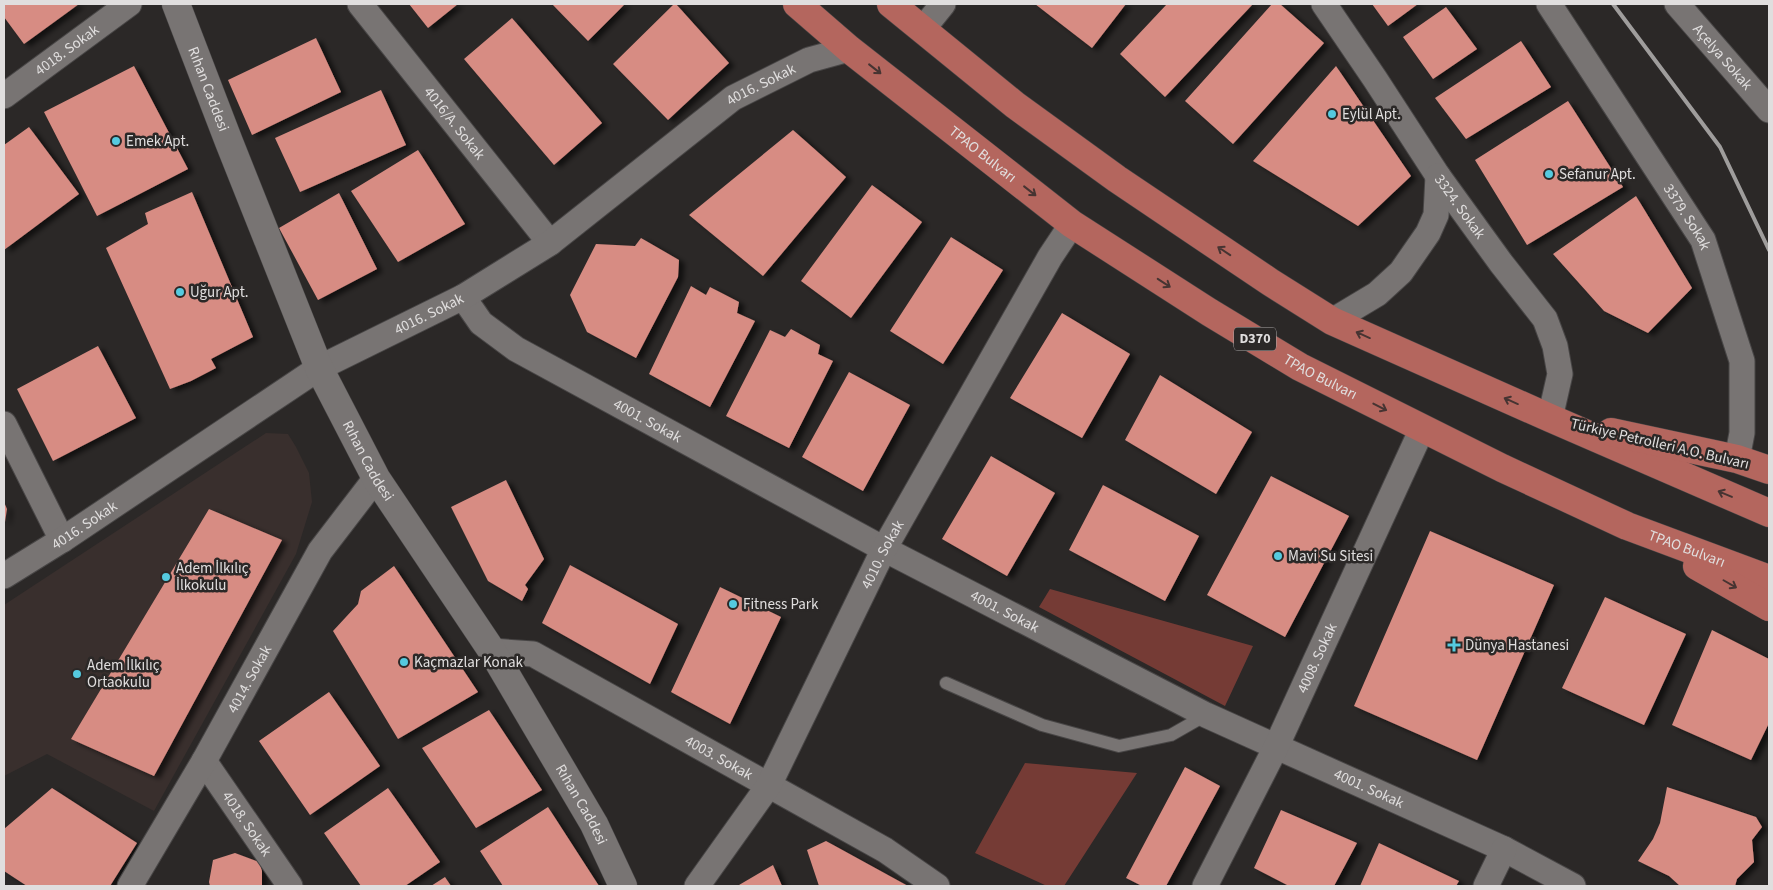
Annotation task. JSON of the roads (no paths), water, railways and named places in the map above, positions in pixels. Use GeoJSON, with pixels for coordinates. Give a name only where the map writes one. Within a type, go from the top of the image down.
{"type":"FeatureCollection","features":[{"type":"Feature","properties":{"kind":"highway","name":"TPAO Bulvarı"},"geometry":{"type":"LineString","coordinates":[[797,4],[849,49],[1072,224],[1209,312],[1300,367],[1422,428],[1627,526],[1769,579]]}},
{"type":"Feature","properties":{"kind":"highway"},"geometry":{"type":"LineString","coordinates":[[891,4],[1015,105],[1117,179],[1270,282],[1332,321],[1769,514]]}},
{"type":"Feature","properties":{"kind":"highway","name":"Türkiye Petrolleri A.O. Bulvarı"},"geometry":{"type":"LineString","coordinates":[[1550,418],[1737,459],[1769,470]]}},
{"type":"Feature","properties":{"kind":"highway"},"geometry":{"type":"LineString","coordinates":[[1627,526],[1769,607]]}},
{"type":"Feature","properties":{"kind":"street","name":"4018. Sokak"},"geometry":{"type":"LineString","coordinates":[[4,96],[129,4]]}},
{"type":"Feature","properties":{"kind":"street","name":"Rıhan Caddesi"},"geometry":{"type":"LineString","coordinates":[[176,4],[319,368],[376,478],[492,651],[594,824],[623,886]]}},
{"type":"Feature","properties":{"kind":"street","name":"4016/A. Sokak"},"geometry":{"type":"LineString","coordinates":[[360,4],[550,244]]}},
{"type":"Feature","properties":{"kind":"street"},"geometry":{"type":"LineString","coordinates":[[922,30],[943,4]]}},
{"type":"Feature","properties":{"kind":"street","name":"3324. Sokak"},"geometry":{"type":"LineString","coordinates":[[1324,4],[1438,176],[1501,263],[1545,318],[1555,346],[1560,374],[1550,418]]}},
{"type":"Feature","properties":{"kind":"street","name":"3379. Sokak"},"geometry":{"type":"LineString","coordinates":[[1549,4],[1703,240],[1742,361],[1742,433],[1737,459]]}},
{"type":"Feature","properties":{"kind":"street","name":"Açelya Sokak"},"geometry":{"type":"LineString","coordinates":[[1677,4],[1769,110]]}},
{"type":"Feature","properties":{"kind":"street","name":"4016. Sokak"},"geometry":{"type":"LineString","coordinates":[[4,576],[62,540],[319,368],[463,297],[550,244],[733,98],[809,60],[849,49]]}},
{"type":"Feature","properties":{"kind":"street"},"geometry":{"type":"LineString","coordinates":[[1332,321],[1377,294],[1401,272],[1428,232],[1436,215],[1438,176]]}},
{"type":"Feature","properties":{"kind":"street","name":"4010. Sokak"},"geometry":{"type":"LineString","coordinates":[[697,886],[769,785],[884,549],[1050,257],[1072,224]]}},
{"type":"Feature","properties":{"kind":"street","name":"4001. Sokak"},"geometry":{"type":"LineString","coordinates":[[463,297],[481,323],[516,349],[884,549],[1206,715],[1504,849],[1573,886]]}},
{"type":"Feature","properties":{"kind":"street"},"geometry":{"type":"LineString","coordinates":[[4,424],[62,540]]}},
{"type":"Feature","properties":{"kind":"street","name":"4008. Sokak"},"geometry":{"type":"LineString","coordinates":[[1205,886],[1276,747],[1422,428]]}},
{"type":"Feature","properties":{"kind":"street","name":"4014. Sokak"},"geometry":{"type":"LineString","coordinates":[[130,886],[204,761],[320,550],[376,478]]}},
{"type":"Feature","properties":{"kind":"street","name":"4003. Sokak"},"geometry":{"type":"LineString","coordinates":[[492,651],[533,654],[885,850],[937,886]]}},
{"type":"Feature","properties":{"kind":"street","name":"4018. Sokak"},"geometry":{"type":"LineString","coordinates":[[204,761],[290,886]]}},
{"type":"Feature","properties":{"kind":"street"},"geometry":{"type":"LineString","coordinates":[[1486,886],[1504,849]]}},
{"type":"Feature","properties":{"kind":"lane"},"geometry":{"type":"LineString","coordinates":[[946,683],[1042,725],[1119,746],[1171,735],[1206,715]]}},
{"type":"Feature","properties":{"kind":"railway"},"geometry":{"type":"LineString","coordinates":[[1613,4],[1720,147],[1769,250]]}},
{"type":"Feature","properties":{"kind":"place","name":"Eylül Apt."},"geometry":{"type":"Point","coordinates":[1332,114]}},
{"type":"Feature","properties":{"kind":"place","name":"Emek Apt."},"geometry":{"type":"Point","coordinates":[116,141]}},
{"type":"Feature","properties":{"kind":"place","name":"Sefanur Apt."},"geometry":{"type":"Point","coordinates":[1549,174]}},
{"type":"Feature","properties":{"kind":"place","name":"Uğur Apt."},"geometry":{"type":"Point","coordinates":[180,292]}},
{"type":"Feature","properties":{"kind":"place","name":"Mavi Su Sitesi"},"geometry":{"type":"Point","coordinates":[1278,556]}},
{"type":"Feature","properties":{"kind":"place","name":"Adem İlkılıç İlkokulu"},"geometry":{"type":"Point","coordinates":[166,577]}},
{"type":"Feature","properties":{"kind":"place","name":"Fitness Park"},"geometry":{"type":"Point","coordinates":[733,604]}},
{"type":"Feature","properties":{"kind":"place","name":"Dünya Hastanesi"},"geometry":{"type":"Point","coordinates":[1454,645]}},
{"type":"Feature","properties":{"kind":"place","name":"Kaçmazlar Konak"},"geometry":{"type":"Point","coordinates":[404,662]}},
{"type":"Feature","properties":{"kind":"place","name":"Adem İlkılıç Ortaokulu"},"geometry":{"type":"Point","coordinates":[77,674]}}]}
